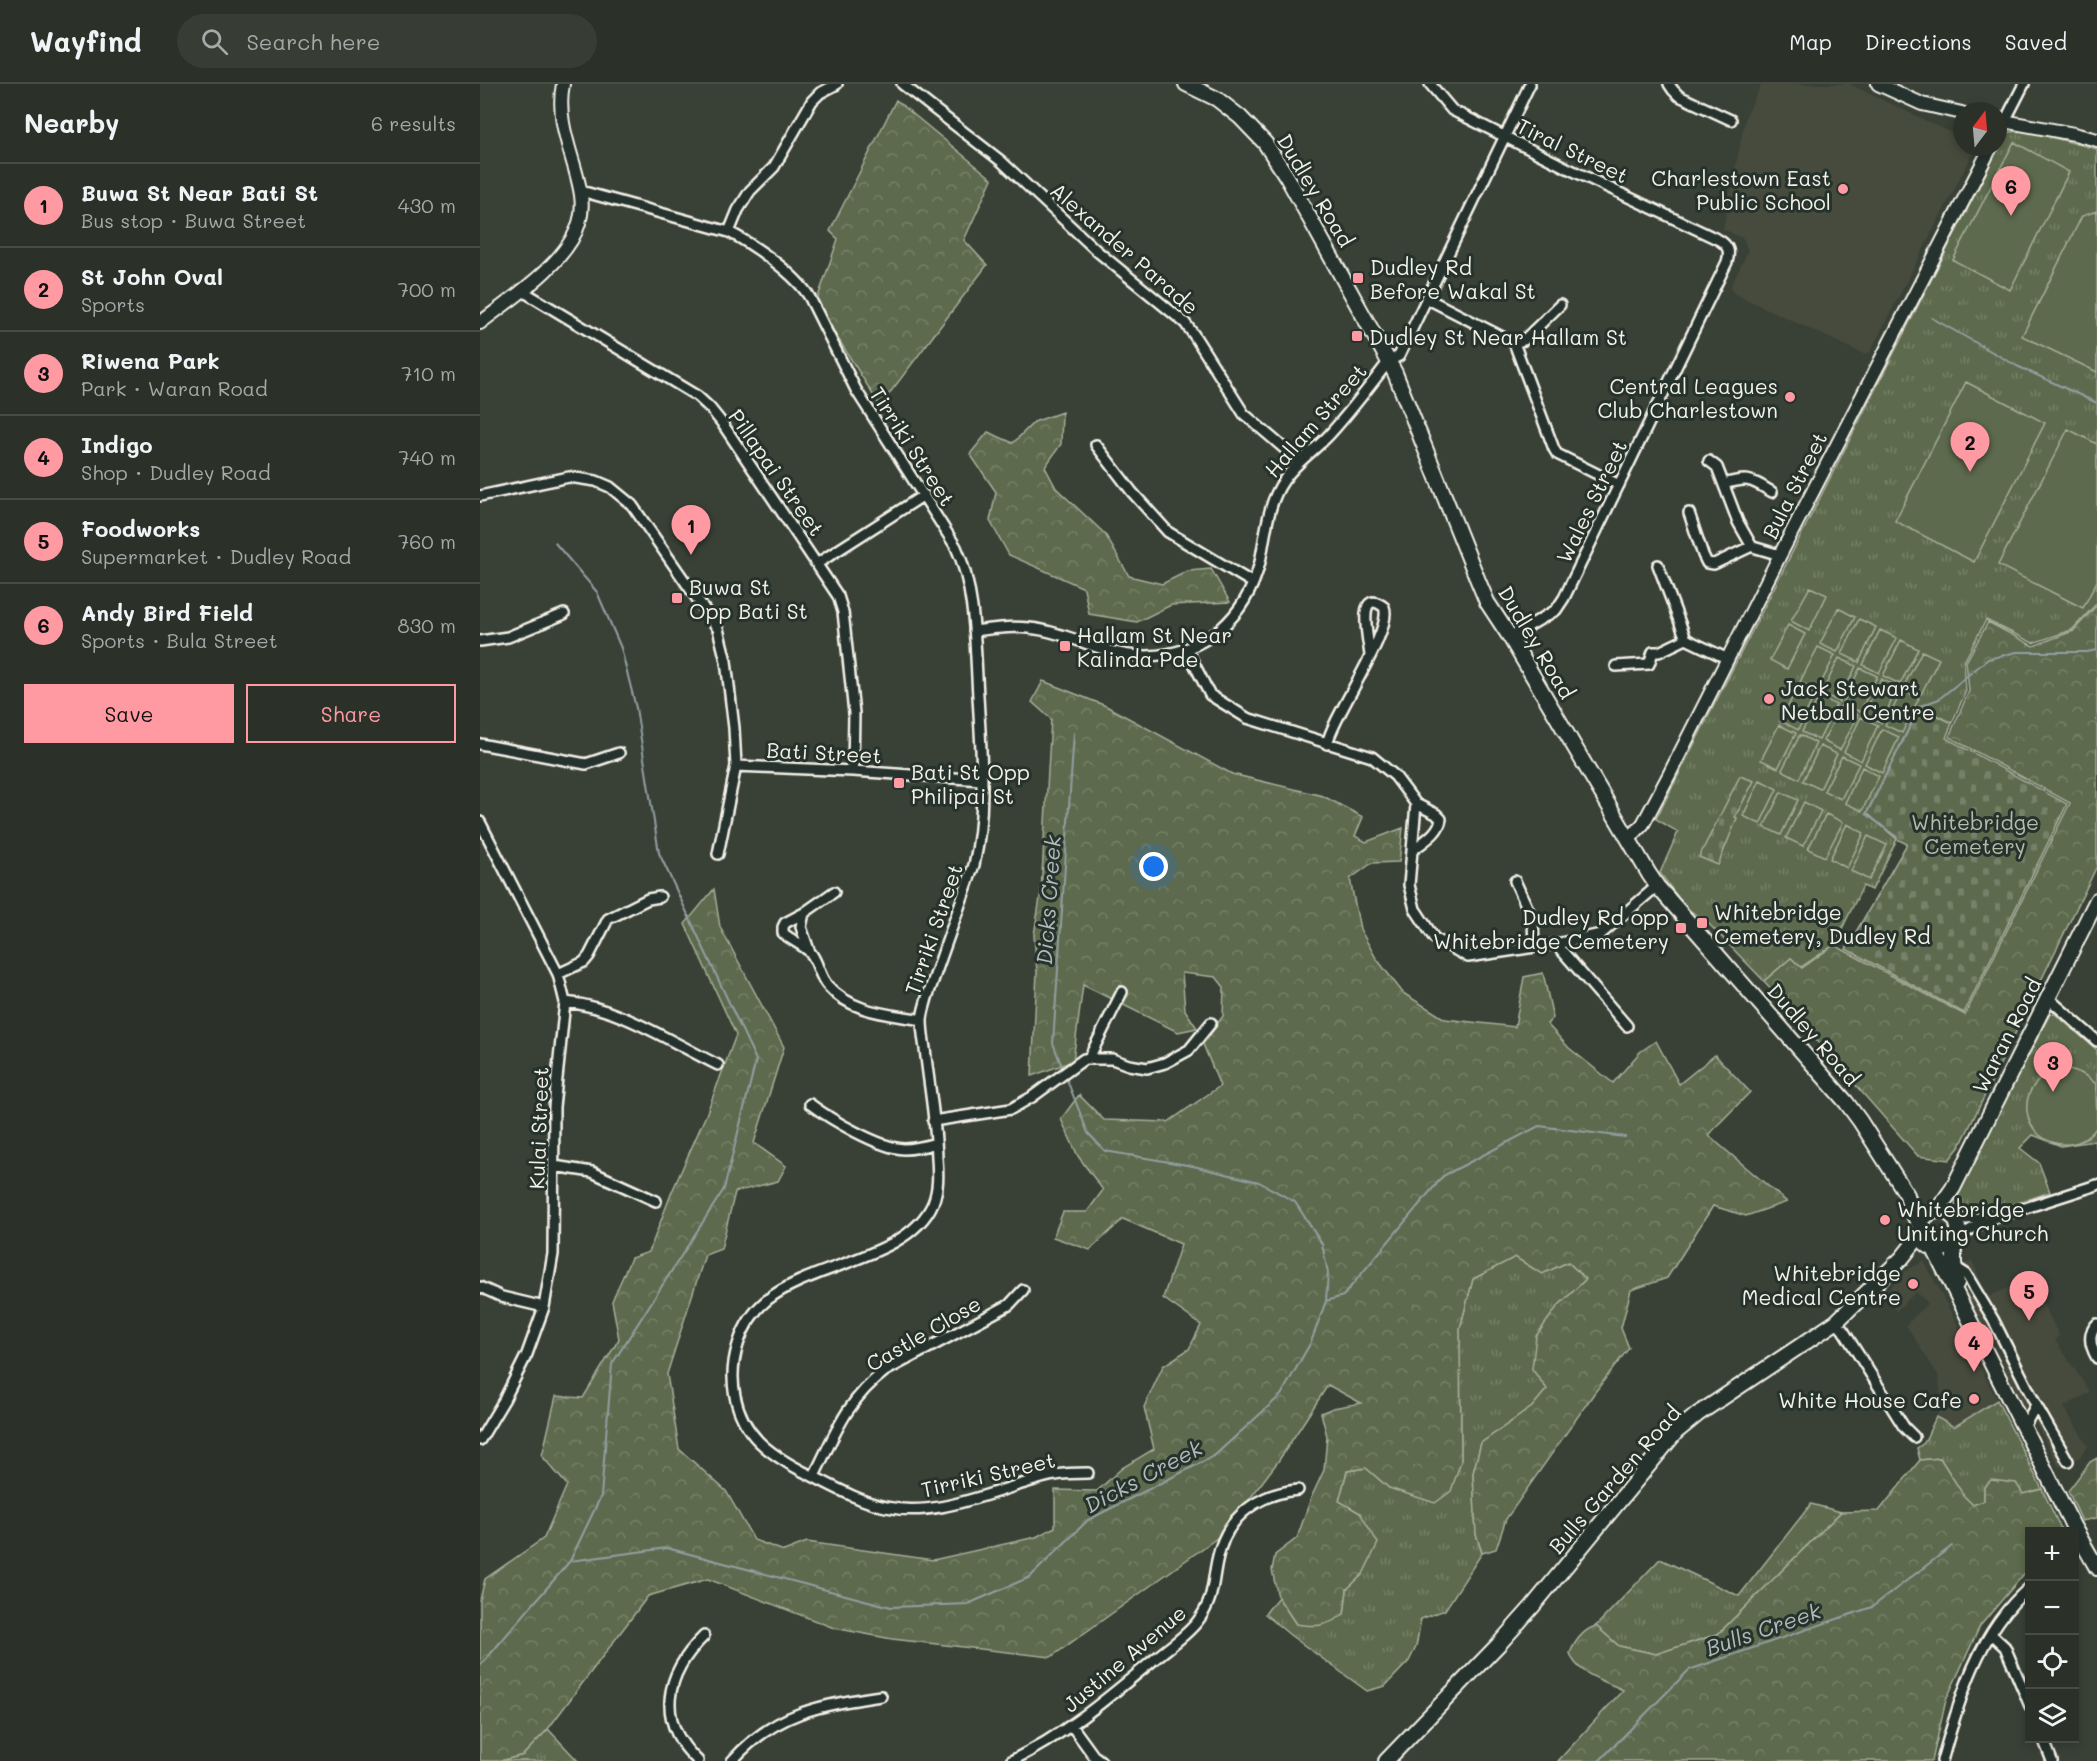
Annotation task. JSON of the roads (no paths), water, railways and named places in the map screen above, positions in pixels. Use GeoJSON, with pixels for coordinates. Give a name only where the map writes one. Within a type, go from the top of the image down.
{"type":"FeatureCollection","features":[{"type":"Feature","properties":{"kind":"main road","name":"Dudley Road"},"geometry":{"type":"LineString","coordinates":[[1186,84],[1224,105],[1246,123],[1265,143],[1287,177],[1389,361],[1487,602],[1657,886],[1832,1086],[1860,1121],[1907,1195],[1915,1202],[1936,1211]]}},
{"type":"Feature","properties":{"kind":"main road","name":"Waran Road"},"geometry":{"type":"LineString","coordinates":[[1936,1211],[1953,1188],[2097,900]]}},
{"type":"Feature","properties":{"kind":"main road","name":"Waran Road"},"geometry":{"type":"LineString","coordinates":[[1953,1188],[1954,1217]]}},
{"type":"Feature","properties":{"kind":"main road","name":"Dudley Road"},"geometry":{"type":"LineString","coordinates":[[1907,1195],[1921,1230]]}},
{"type":"Feature","properties":{"kind":"main road"},"geometry":{"type":"LineString","coordinates":[[1958,1294],[1955,1267],[1956,1239],[1959,1228],[1954,1217],[1945,1212],[1936,1211],[1924,1219],[1921,1230],[1923,1241],[1932,1248],[1946,1269],[1952,1288],[1958,1294],[2073,1527]]}},
{"type":"Feature","properties":{"kind":"main road","name":"Bulls Garden Road"},"geometry":{"type":"LineString","coordinates":[[1386,1761],[1532,1607],[1676,1432],[1698,1414],[1836,1322],[1902,1258],[1921,1230]]}},
{"type":"Feature","properties":{"kind":"main road"},"geometry":{"type":"LineString","coordinates":[[1932,1248],[1948,1248],[1956,1239]]}},
{"type":"Feature","properties":{"kind":"main road","name":"Bulls Garden Road"},"geometry":{"type":"LineString","coordinates":[[1902,1258],[1932,1248]]}},
{"type":"Feature","properties":{"kind":"main road"},"geometry":{"type":"LineString","coordinates":[[2079,1545],[2095,1559]]}},
{"type":"Feature","properties":{"kind":"street"},"geometry":{"type":"LineString","coordinates":[[480,323],[559,258],[579,223],[581,191],[561,119],[560,102],[563,84]]}},
{"type":"Feature","properties":{"kind":"street","name":"Alexander Parade"},"geometry":{"type":"LineString","coordinates":[[902,84],[1001,161],[1097,251],[1185,323],[1244,414],[1299,461]]}},
{"type":"Feature","properties":{"kind":"street","name":"Tiral Street"},"geometry":{"type":"LineString","coordinates":[[1430,84],[1452,110],[1726,244],[1729,250],[1727,262]]}},
{"type":"Feature","properties":{"kind":"street","name":"Hallam Street"},"geometry":{"type":"LineString","coordinates":[[974,631],[1005,627],[1042,630],[1120,655],[1135,656],[1186,650],[1230,620],[1239,609],[1253,583],[1274,498],[1299,461],[1312,452],[1329,434],[1389,361],[1399,356],[1530,84]]}},
{"type":"Feature","properties":{"kind":"street"},"geometry":{"type":"LineString","coordinates":[[1669,84],[1679,96],[1731,120]]}},
{"type":"Feature","properties":{"kind":"street"},"geometry":{"type":"LineString","coordinates":[[1878,84],[1923,104],[1953,111]]}},
{"type":"Feature","properties":{"kind":"street"},"geometry":{"type":"LineString","coordinates":[[2007,111],[2024,84]]}},
{"type":"Feature","properties":{"kind":"street"},"geometry":{"type":"LineString","coordinates":[[729,232],[738,210],[750,191],[774,167],[812,101],[834,85]]}},
{"type":"Feature","properties":{"kind":"street"},"geometry":{"type":"LineString","coordinates":[[2007,121],[2097,140]]}},
{"type":"Feature","properties":{"kind":"street","name":"Bula Street"},"geometry":{"type":"LineString","coordinates":[[1629,839],[1642,824],[1986,156]]}},
{"type":"Feature","properties":{"kind":"street","name":"Tirriki Street"},"geometry":{"type":"LineString","coordinates":[[581,191],[729,232],[746,240],[805,289],[856,390],[956,547],[966,572],[974,631],[982,780],[979,844],[974,865],[927,998],[922,1020],[936,1143],[938,1186],[934,1202],[920,1224],[907,1235],[802,1280],[765,1302],[743,1332],[732,1371],[737,1406],[745,1424],[760,1444],[773,1455],[868,1502],[906,1510],[950,1505],[1054,1475],[1088,1473]]}},
{"type":"Feature","properties":{"kind":"street","name":"Wales Street"},"geometry":{"type":"LineString","coordinates":[[1510,637],[1556,610],[1564,598],[1727,262]]}},
{"type":"Feature","properties":{"kind":"street","name":"Pillapai Street"},"geometry":{"type":"LineString","coordinates":[[521,290],[697,396],[710,408],[818,563],[838,596],[843,612],[854,713],[853,771]]}},
{"type":"Feature","properties":{"kind":"street"},"geometry":{"type":"LineString","coordinates":[[1428,299],[1515,343],[1557,454],[1619,485]]}},
{"type":"Feature","properties":{"kind":"street"},"geometry":{"type":"LineString","coordinates":[[1515,343],[1524,340],[1560,305]]}},
{"type":"Feature","properties":{"kind":"street"},"geometry":{"type":"LineString","coordinates":[[1096,445],[1132,492],[1168,532],[1253,583]]}},
{"type":"Feature","properties":{"kind":"street"},"geometry":{"type":"LineString","coordinates":[[1709,461],[1717,467],[1738,522],[1752,546],[1780,555]]}},
{"type":"Feature","properties":{"kind":"street"},"geometry":{"type":"LineString","coordinates":[[480,496],[569,477],[596,481],[610,487],[632,505],[718,629],[726,661],[736,766],[718,854]]}},
{"type":"Feature","properties":{"kind":"street"},"geometry":{"type":"LineString","coordinates":[[1724,484],[1748,479],[1772,492]]}},
{"type":"Feature","properties":{"kind":"street"},"geometry":{"type":"LineString","coordinates":[[818,563],[924,495]]}},
{"type":"Feature","properties":{"kind":"street"},"geometry":{"type":"LineString","coordinates":[[1689,513],[1707,563],[1714,564],[1752,546]]}},
{"type":"Feature","properties":{"kind":"street"},"geometry":{"type":"LineString","coordinates":[[1658,565],[1686,639],[1728,659]]}},
{"type":"Feature","properties":{"kind":"street"},"geometry":{"type":"LineString","coordinates":[[1327,744],[1339,713],[1370,655],[1381,632],[1386,612],[1384,607],[1375,603],[1367,606],[1365,614],[1370,655]]}},
{"type":"Feature","properties":{"kind":"street"},"geometry":{"type":"LineString","coordinates":[[480,641],[508,637],[564,614]]}},
{"type":"Feature","properties":{"kind":"street"},"geometry":{"type":"LineString","coordinates":[[1616,666],[1649,664],[1653,652],[1659,652],[1686,639]]}},
{"type":"Feature","properties":{"kind":"street"},"geometry":{"type":"LineString","coordinates":[[1186,650],[1210,695],[1247,718],[1372,757],[1395,776],[1416,804],[1441,819],[1435,832],[1413,850]]}},
{"type":"Feature","properties":{"kind":"street"},"geometry":{"type":"LineString","coordinates":[[480,744],[586,764],[619,753]]}},
{"type":"Feature","properties":{"kind":"street","name":"Bati Street"},"geometry":{"type":"LineString","coordinates":[[736,766],[982,780]]}},
{"type":"Feature","properties":{"kind":"street"},"geometry":{"type":"LineString","coordinates":[[1416,804],[1409,885],[1415,909],[1434,938],[1468,957],[1556,944],[1601,934],[1657,886]]}},
{"type":"Feature","properties":{"kind":"street","name":"Kulai Street"},"geometry":{"type":"LineString","coordinates":[[480,822],[558,974],[565,1002],[554,1107],[554,1254],[544,1307],[527,1354],[504,1400],[480,1440]]}},
{"type":"Feature","properties":{"kind":"street"},"geometry":{"type":"LineString","coordinates":[[480,846],[490,842]]}},
{"type":"Feature","properties":{"kind":"street"},"geometry":{"type":"LineString","coordinates":[[1515,881],[1533,920],[1534,947]]}},
{"type":"Feature","properties":{"kind":"street"},"geometry":{"type":"LineString","coordinates":[[810,953],[783,933],[783,927],[785,923],[834,892]]}},
{"type":"Feature","properties":{"kind":"street"},"geometry":{"type":"LineString","coordinates":[[558,974],[584,962],[608,919],[648,899],[660,897]]}},
{"type":"Feature","properties":{"kind":"street"},"geometry":{"type":"LineString","coordinates":[[804,913],[801,927],[810,953],[825,983],[835,994],[849,1003],[875,1012],[922,1020]]}},
{"type":"Feature","properties":{"kind":"street"},"geometry":{"type":"LineString","coordinates":[[1556,944],[1627,1026]]}},
{"type":"Feature","properties":{"kind":"street"},"geometry":{"type":"LineString","coordinates":[[1089,1059],[1122,992]]}},
{"type":"Feature","properties":{"kind":"street"},"geometry":{"type":"LineString","coordinates":[[2048,998],[2097,1041]]}},
{"type":"Feature","properties":{"kind":"street"},"geometry":{"type":"LineString","coordinates":[[565,1002],[586,1004],[612,1012],[718,1065]]}},
{"type":"Feature","properties":{"kind":"street"},"geometry":{"type":"LineString","coordinates":[[933,1121],[1011,1109],[1032,1097],[1084,1059],[1112,1059],[1147,1068],[1165,1063],[1189,1050],[1211,1023]]}},
{"type":"Feature","properties":{"kind":"street"},"geometry":{"type":"LineString","coordinates":[[810,1104],[826,1116],[891,1147],[905,1149],[936,1143]]}},
{"type":"Feature","properties":{"kind":"street"},"geometry":{"type":"LineString","coordinates":[[554,1166],[592,1172],[656,1201]]}},
{"type":"Feature","properties":{"kind":"street"},"geometry":{"type":"LineString","coordinates":[[1956,1239],[1985,1221],[2097,1185]]}},
{"type":"Feature","properties":{"kind":"street"},"geometry":{"type":"LineString","coordinates":[[1954,1217],[1977,1218],[1985,1221]]}},
{"type":"Feature","properties":{"kind":"street"},"geometry":{"type":"LineString","coordinates":[[1955,1267],[1966,1274],[1993,1319],[2036,1405],[2068,1461]]}},
{"type":"Feature","properties":{"kind":"street"},"geometry":{"type":"LineString","coordinates":[[480,1287],[502,1297],[544,1307]]}},
{"type":"Feature","properties":{"kind":"street","name":"Castle Close"},"geometry":{"type":"LineString","coordinates":[[814,1476],[844,1416],[854,1400],[869,1384],[885,1371],[1009,1305],[1023,1290]]}},
{"type":"Feature","properties":{"kind":"street"},"geometry":{"type":"LineString","coordinates":[[1836,1322],[1904,1428],[1914,1437]]}},
{"type":"Feature","properties":{"kind":"street"},"geometry":{"type":"LineString","coordinates":[[2097,1324],[2092,1329],[2091,1341],[2097,1358]]}},
{"type":"Feature","properties":{"kind":"street"},"geometry":{"type":"LineString","coordinates":[[2024,1427],[2036,1405]]}},
{"type":"Feature","properties":{"kind":"street","name":"Justine Avenue"},"geometry":{"type":"LineString","coordinates":[[1011,1761],[1072,1726],[1196,1623],[1213,1593],[1219,1550],[1232,1523],[1262,1498],[1280,1491],[1298,1490]]}},
{"type":"Feature","properties":{"kind":"street"},"geometry":{"type":"LineString","coordinates":[[1942,1761],[1963,1689],[1991,1634],[2014,1600],[2025,1591]]}},
{"type":"Feature","properties":{"kind":"street"},"geometry":{"type":"LineString","coordinates":[[1991,1634],[2005,1647],[2025,1694]]}},
{"type":"Feature","properties":{"kind":"street"},"geometry":{"type":"LineString","coordinates":[[698,1761],[687,1750],[676,1733],[670,1709],[672,1685],[677,1669],[689,1650],[704,1636]]}},
{"type":"Feature","properties":{"kind":"street"},"geometry":{"type":"LineString","coordinates":[[732,1761],[741,1750],[771,1727],[801,1712],[835,1703],[881,1696]]}},
{"type":"Feature","properties":{"kind":"street"},"geometry":{"type":"LineString","coordinates":[[1072,1726],[1093,1755],[1101,1761]]}},
{"type":"Feature","properties":{"kind":"street"},"geometry":{"type":"LineString","coordinates":[[2045,1743],[2052,1761]]}},
{"type":"Feature","properties":{"kind":"waterway"},"geometry":{"type":"LineString","coordinates":[[1932,318],[2017,366],[2097,403]]}},
{"type":"Feature","properties":{"kind":"waterway"},"geometry":{"type":"LineString","coordinates":[[555,543],[597,592],[621,648],[636,708],[659,853],[756,1060],[724,1189],[612,1364],[601,1496],[570,1561]]}},
{"type":"Feature","properties":{"kind":"waterway"},"geometry":{"type":"LineString","coordinates":[[1897,837],[1866,814],[1920,706],[1939,699],[1988,659],[2017,652],[2097,650]]}},
{"type":"Feature","properties":{"kind":"waterway","name":"Dicks Creek"},"geometry":{"type":"LineString","coordinates":[[1062,1067],[1053,1043],[1074,733]]}},
{"type":"Feature","properties":{"kind":"waterway","name":"Dicks Creek"},"geometry":{"type":"LineString","coordinates":[[480,1666],[570,1561],[667,1548],[891,1607],[968,1604],[1030,1577],[1088,1520],[1214,1456],[1281,1395],[1311,1342],[1326,1301],[1328,1273],[1322,1244],[1295,1202],[1259,1182],[1193,1166],[1105,1151],[1088,1133],[1067,1080]]}},
{"type":"Feature","properties":{"kind":"waterway"},"geometry":{"type":"LineString","coordinates":[[1326,1301],[1343,1296],[1443,1176],[1539,1126],[1625,1137]]}},
{"type":"Feature","properties":{"kind":"waterway","name":"Bulls Creek"},"geometry":{"type":"LineString","coordinates":[[1599,1761],[1689,1670],[1872,1607],[1952,1546]]}},
{"type":"Feature","properties":{"kind":"place","name":"Charlestown East Public School"},"geometry":{"type":"Point","coordinates":[1843,189]}},
{"type":"Feature","properties":{"kind":"place","name":"Andy Bird Field"},"geometry":{"type":"Point","coordinates":[2011,216]}},
{"type":"Feature","properties":{"kind":"place","name":"Dudley Rd Before Wakal St"},"geometry":{"type":"Point","coordinates":[1358,278]}},
{"type":"Feature","properties":{"kind":"place","name":"Dudley St Near Hallam St"},"geometry":{"type":"Point","coordinates":[1357,336]}},
{"type":"Feature","properties":{"kind":"place","name":"Central Leagues Club Charlestown"},"geometry":{"type":"Point","coordinates":[1790,397]}},
{"type":"Feature","properties":{"kind":"place","name":"St John Oval"},"geometry":{"type":"Point","coordinates":[1970,472]}},
{"type":"Feature","properties":{"kind":"place","name":"Buwa St Near Bati St"},"geometry":{"type":"Point","coordinates":[691,555]}},
{"type":"Feature","properties":{"kind":"place","name":"Buwa St Opp Bati St"},"geometry":{"type":"Point","coordinates":[677,598]}},
{"type":"Feature","properties":{"kind":"place","name":"Hallam St Near Kalinda Pde"},"geometry":{"type":"Point","coordinates":[1065,646]}},
{"type":"Feature","properties":{"kind":"place","name":"Jack Stewart Netball Centre"},"geometry":{"type":"Point","coordinates":[1769,699]}},
{"type":"Feature","properties":{"kind":"place","name":"Bati St Opp Philipai St"},"geometry":{"type":"Point","coordinates":[899,783]}},
{"type":"Feature","properties":{"kind":"place","name":"Whitebridge Cemetery, Dudley Rd"},"geometry":{"type":"Point","coordinates":[1702,923]}},
{"type":"Feature","properties":{"kind":"place","name":"Dudley Rd opp Whitebridge Cemetery"},"geometry":{"type":"Point","coordinates":[1681,928]}},
{"type":"Feature","properties":{"kind":"place","name":"Riwena Park"},"geometry":{"type":"Point","coordinates":[2053,1092]}},
{"type":"Feature","properties":{"kind":"place","name":"Whitebridge Uniting Church"},"geometry":{"type":"Point","coordinates":[1885,1220]}},
{"type":"Feature","properties":{"kind":"place","name":"Whitebridge Medical Centre"},"geometry":{"type":"Point","coordinates":[1913,1284]}},
{"type":"Feature","properties":{"kind":"place","name":"Foodworks"},"geometry":{"type":"Point","coordinates":[2029,1321]}},
{"type":"Feature","properties":{"kind":"place","name":"Indigo"},"geometry":{"type":"Point","coordinates":[1974,1372]}},
{"type":"Feature","properties":{"kind":"place","name":"White House Cafe"},"geometry":{"type":"Point","coordinates":[1974,1399]}},
{"type":"Feature","properties":{"kind":"park label","name":"Whitebridge Cemetery"},"geometry":{"type":"Point","coordinates":[1975,833]}}]}
